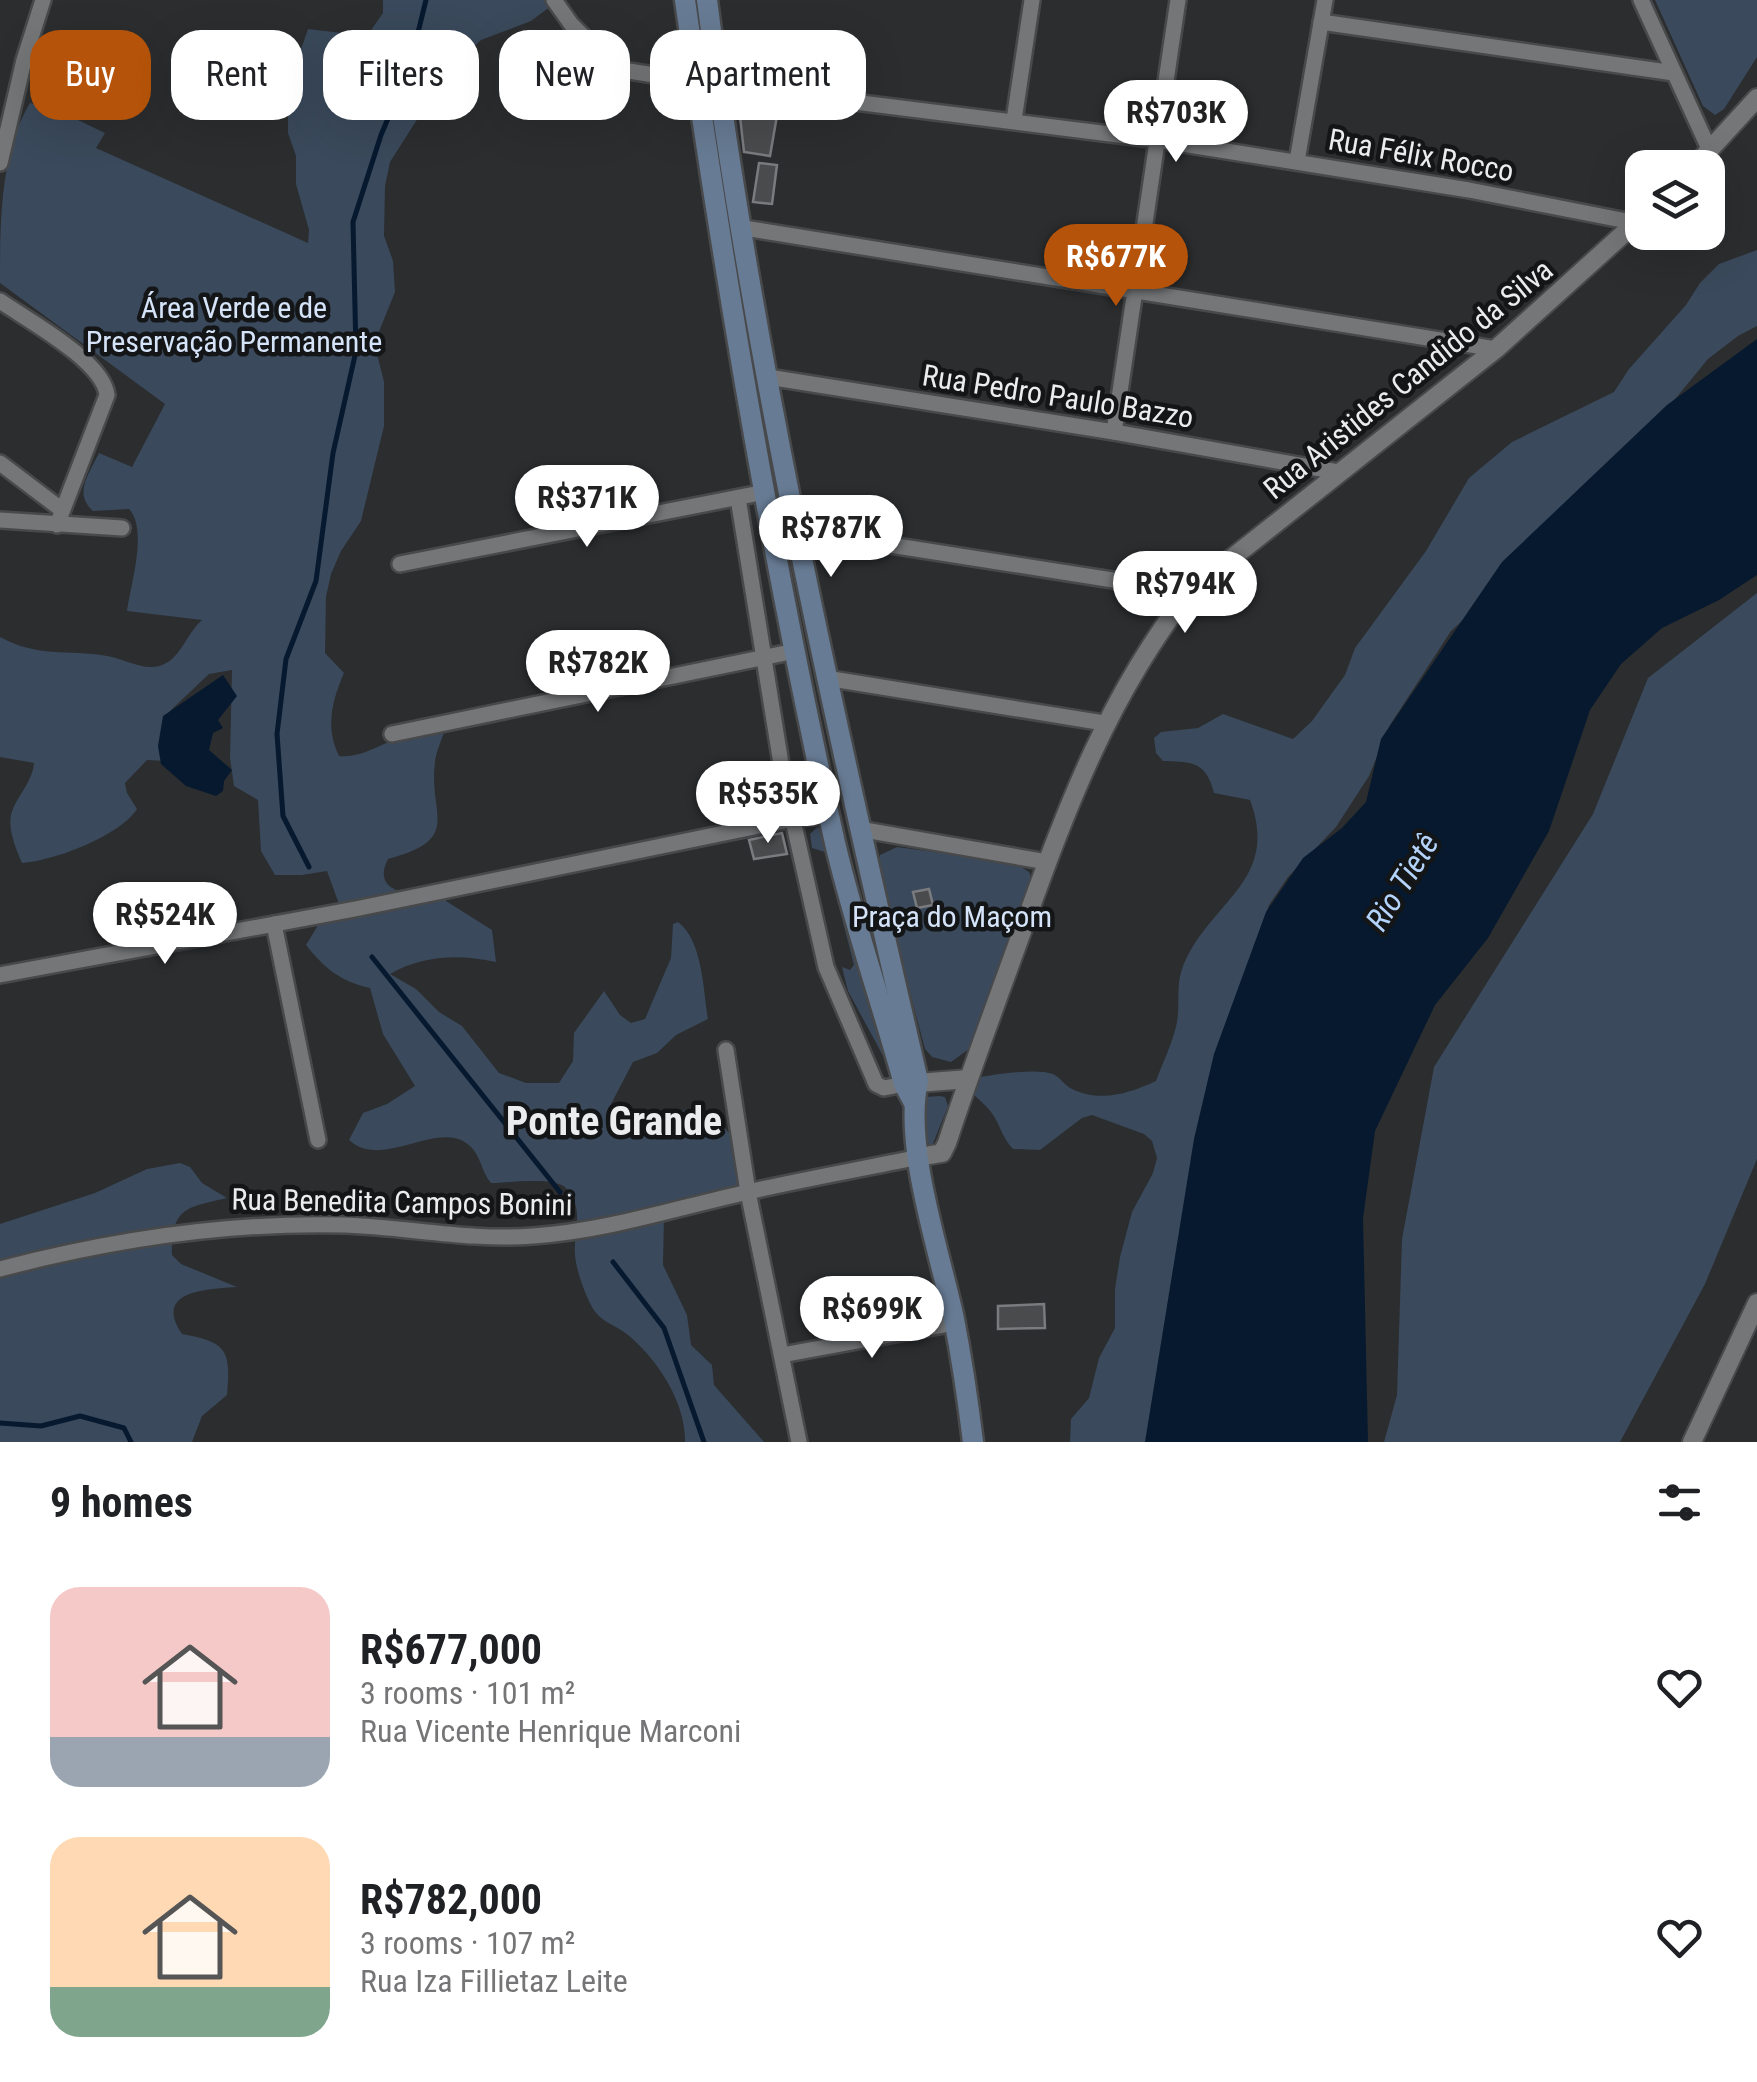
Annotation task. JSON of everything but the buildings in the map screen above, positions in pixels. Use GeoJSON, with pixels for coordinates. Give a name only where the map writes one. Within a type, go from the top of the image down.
{"type":"FeatureCollection","features":[{"type":"Feature","properties":{"kind":"main road"},"geometry":{"type":"LineString","coordinates":[[685,0],[689,30]]}},
{"type":"Feature","properties":{"kind":"main road"},"geometry":{"type":"LineString","coordinates":[[708,0],[712,30]]}},
{"type":"Feature","properties":{"kind":"main road"},"geometry":{"type":"LineString","coordinates":[[702,120],[746,394],[836,844],[912,1089]]}},
{"type":"Feature","properties":{"kind":"main road"},"geometry":{"type":"LineString","coordinates":[[724,120],[796,530],[912,1089],[918,1157],[955,1323],[973,1442]]}},
{"type":"Feature","properties":{"kind":"street"},"geometry":{"type":"LineString","coordinates":[[0,163],[24,60],[43,0]]}},
{"type":"Feature","properties":{"kind":"street","name":"Rua Félix Rocco"},"geometry":{"type":"LineString","coordinates":[[554,0],[571,24],[616,69],[650,75]]}},
{"type":"Feature","properties":{"kind":"street"},"geometry":{"type":"LineString","coordinates":[[1014,120],[1032,0]]}},
{"type":"Feature","properties":{"kind":"street"},"geometry":{"type":"LineString","coordinates":[[1114,432],[1178,0]]}},
{"type":"Feature","properties":{"kind":"street"},"geometry":{"type":"LineString","coordinates":[[1296,161],[1325,0]]}},
{"type":"Feature","properties":{"kind":"street"},"geometry":{"type":"LineString","coordinates":[[1641,0],[1710,150]]}},
{"type":"Feature","properties":{"kind":"street"},"geometry":{"type":"LineString","coordinates":[[1322,22],[1674,73]]}},
{"type":"Feature","properties":{"kind":"street"},"geometry":{"type":"LineString","coordinates":[[1711,150],[1757,98]]}},
{"type":"Feature","properties":{"kind":"street","name":"Rua Félix Rocco"},"geometry":{"type":"LineString","coordinates":[[866,102],[1158,140],[1625,217]]}},
{"type":"Feature","properties":{"kind":"street"},"geometry":{"type":"LineString","coordinates":[[744,228],[1496,350]]}},
{"type":"Feature","properties":{"kind":"street","name":"Rua Aristides Candido da Silva"},"geometry":{"type":"LineString","coordinates":[[918,1157],[942,1153],[1047,862],[1104,723],[1148,648],[1189,592],[1496,350],[1625,234]]}},
{"type":"Feature","properties":{"kind":"street"},"geometry":{"type":"LineString","coordinates":[[0,301],[103,378],[107,395],[59,517]]}},
{"type":"Feature","properties":{"kind":"street","name":"Rua Pedro Paulo Bazzo"},"geometry":{"type":"LineString","coordinates":[[768,377],[1338,472]]}},
{"type":"Feature","properties":{"kind":"street"},"geometry":{"type":"LineString","coordinates":[[0,463],[59,517]]}},
{"type":"Feature","properties":{"kind":"street"},"geometry":{"type":"LineString","coordinates":[[400,564],[765,492]]}},
{"type":"Feature","properties":{"kind":"street"},"geometry":{"type":"LineString","coordinates":[[738,498],[793,819],[826,967],[876,1084],[912,1089],[968,1079]]}},
{"type":"Feature","properties":{"kind":"street"},"geometry":{"type":"LineString","coordinates":[[0,520],[59,517],[122,528]]}},
{"type":"Feature","properties":{"kind":"street"},"geometry":{"type":"LineString","coordinates":[[796,530],[1189,592]]}},
{"type":"Feature","properties":{"kind":"street"},"geometry":{"type":"LineString","coordinates":[[392,734],[796,652]]}},
{"type":"Feature","properties":{"kind":"street"},"geometry":{"type":"LineString","coordinates":[[826,678],[1104,723]]}},
{"type":"Feature","properties":{"kind":"street"},"geometry":{"type":"LineString","coordinates":[[0,975],[321,916],[793,819],[830,815]]}},
{"type":"Feature","properties":{"kind":"street"},"geometry":{"type":"LineString","coordinates":[[860,829],[1047,862]]}},
{"type":"Feature","properties":{"kind":"street"},"geometry":{"type":"LineString","coordinates":[[274,924],[318,1140]]}},
{"type":"Feature","properties":{"kind":"street"},"geometry":{"type":"LineString","coordinates":[[726,1050],[748,1192],[799,1442]]}},
{"type":"Feature","properties":{"kind":"street","name":"Rua Benedita Campos Bonini"},"geometry":{"type":"LineString","coordinates":[[0,1269],[73,1250],[214,1228],[350,1226],[528,1237],[587,1231],[918,1157]]}},
{"type":"Feature","properties":{"kind":"street"},"geometry":{"type":"LineString","coordinates":[[1692,1442],[1757,1303]]}},
{"type":"Feature","properties":{"kind":"street"},"geometry":{"type":"LineString","coordinates":[[782,1354],[955,1323]]}},
{"type":"Feature","properties":{"kind":"green space"},"geometry":{"type":"Polygon","coordinates":[[[383,0],[553,0],[531,21],[499,30],[479,42],[479,30],[371,30],[383,13],[383,0]]]}},
{"type":"Feature","properties":{"kind":"green space"},"geometry":{"type":"Polygon","coordinates":[[[1655,0],[1757,0],[1757,57],[1724,109],[1715,115],[1703,106],[1655,0]]]}},
{"type":"Feature","properties":{"kind":"green space","name":"Área Verde e de Preservação Permanente"},"geometry":{"type":"Polygon","coordinates":[[[308,29],[323,31],[323,120],[417,120],[390,162],[385,186],[384,236],[393,261],[395,292],[378,334],[384,426],[361,521],[341,551],[326,597],[325,653],[344,673],[333,704],[332,735],[339,756],[366,752],[420,730],[444,732],[435,762],[434,833],[412,851],[388,859],[386,881],[401,892],[446,896],[446,901],[492,930],[496,962],[441,958],[390,974],[416,989],[439,1012],[462,1026],[499,1073],[526,1083],[559,1083],[573,1061],[574,1033],[604,991],[620,1015],[631,1023],[645,1019],[671,958],[673,924],[678,922],[686,930],[697,953],[708,1019],[676,1035],[657,1053],[633,1062],[609,1108],[623,1131],[651,1132],[670,1113],[693,1109],[716,1119],[734,1138],[748,1203],[684,1197],[664,1216],[663,1265],[687,1315],[691,1345],[712,1365],[714,1385],[764,1442],[685,1442],[681,1412],[668,1383],[650,1357],[628,1335],[599,1316],[589,1302],[576,1261],[576,1205],[567,1189],[543,1181],[491,1183],[475,1152],[459,1139],[429,1139],[379,1150],[363,1148],[349,1140],[363,1113],[387,1104],[415,1086],[383,1034],[370,988],[334,973],[306,945],[320,922],[339,904],[327,871],[275,875],[261,851],[258,800],[234,786],[230,758],[232,670],[209,674],[171,710],[165,761],[147,760],[125,783],[137,809],[116,829],[68,852],[22,863],[13,839],[11,815],[34,763],[0,757],[0,637],[27,648],[107,656],[153,667],[173,658],[202,620],[127,611],[137,557],[135,518],[129,509],[93,511],[84,497],[85,483],[99,453],[132,467],[165,404],[0,283],[4,189],[20,122],[30,103],[30,120],[78,120],[105,133],[96,148],[308,243],[309,230],[296,184],[296,156],[288,120],[303,120],[303,43],[308,29]]]}},
{"type":"Feature","properties":{"kind":"green space"},"geometry":{"type":"Polygon","coordinates":[[[1757,250],[1757,326],[1708,359],[1676,398],[1613,459],[1519,569],[1451,631],[1390,725],[1369,776],[1336,827],[1288,877],[1269,905],[1231,1014],[1154,1442],[1070,1442],[1071,1419],[1089,1398],[1099,1358],[1115,1328],[1120,1257],[1132,1212],[1157,1158],[1152,1141],[1144,1134],[1092,1115],[1082,1118],[1040,1150],[1013,1149],[991,1112],[965,1080],[1045,1072],[1056,1075],[1072,1089],[1104,1096],[1156,1081],[1177,1022],[1182,969],[1193,946],[1249,872],[1256,852],[1257,828],[1250,800],[1214,793],[1207,775],[1196,765],[1163,761],[1156,753],[1154,738],[1161,732],[1198,728],[1223,714],[1293,739],[1312,721],[1345,675],[1355,648],[1426,551],[1469,478],[1512,442],[1614,392],[1719,264],[1757,250]]]}},
{"type":"Feature","properties":{"kind":"green space"},"geometry":{"type":"Polygon","coordinates":[[[1757,593],[1757,1159],[1705,1284],[1620,1442],[1384,1442],[1397,1395],[1402,1239],[1434,1067],[1593,814],[1648,678],[1757,593]]]}},
{"type":"Feature","properties":{"kind":"green space"},"geometry":{"type":"Polygon","coordinates":[[[817,827],[823,831],[888,1065],[848,991],[842,967],[850,970],[854,965],[825,852],[812,848],[810,834],[817,827]]]}},
{"type":"Feature","properties":{"kind":"green space","name":"Praça do Maçom"},"geometry":{"type":"Polygon","coordinates":[[[897,847],[1016,863],[1030,873],[1031,884],[969,1049],[951,1062],[932,1057],[925,1049],[877,869],[880,855],[897,847]]]}},
{"type":"Feature","properties":{"kind":"green space"},"geometry":{"type":"Polygon","coordinates":[[[926,1097],[945,1097],[948,1106],[929,1147],[919,1103],[926,1097]]]}},
{"type":"Feature","properties":{"kind":"green space"},"geometry":{"type":"Polygon","coordinates":[[[180,1163],[227,1198],[183,1213],[175,1228],[172,1255],[181,1264],[237,1287],[199,1291],[179,1300],[174,1308],[182,1334],[209,1341],[223,1351],[228,1368],[227,1395],[202,1416],[192,1442],[0,1442],[0,1224],[95,1193],[147,1169],[180,1163]]]}},
{"type":"Feature","properties":{"kind":"water","name":"Rio Tietê"},"geometry":{"type":"Polygon","coordinates":[[[1757,339],[1757,575],[1719,600],[1662,628],[1621,664],[1590,710],[1549,831],[1488,938],[1435,1005],[1375,1131],[1363,1218],[1368,1442],[1145,1442],[1194,1139],[1214,1054],[1266,912],[1303,858],[1342,828],[1366,802],[1381,739],[1502,562],[1667,405],[1757,339]]]}},
{"type":"Feature","properties":{"kind":"water"},"geometry":{"type":"Polygon","coordinates":[[[223,675],[237,696],[218,720],[223,728],[213,733],[209,750],[232,770],[224,781],[223,791],[216,796],[186,786],[161,764],[158,746],[163,716],[223,675]]]}},
{"type":"Feature","properties":{"kind":"waterway"},"geometry":{"type":"LineString","coordinates":[[309,867],[283,816],[277,734],[286,659],[316,581],[333,453],[356,351],[353,222],[381,135],[409,69],[426,0]]}},
{"type":"Feature","properties":{"kind":"waterway"},"geometry":{"type":"LineString","coordinates":[[372,957],[560,1192]]}},
{"type":"Feature","properties":{"kind":"waterway"},"geometry":{"type":"LineString","coordinates":[[613,1262],[664,1328],[704,1442]]}},
{"type":"Feature","properties":{"kind":"waterway"},"geometry":{"type":"LineString","coordinates":[[0,1423],[41,1426],[80,1416],[124,1428],[131,1442]]}},
{"type":"Feature","properties":{"kind":"district","name":"Ponte Grande"},"geometry":{"type":"Point","coordinates":[614,1121]}}]}
